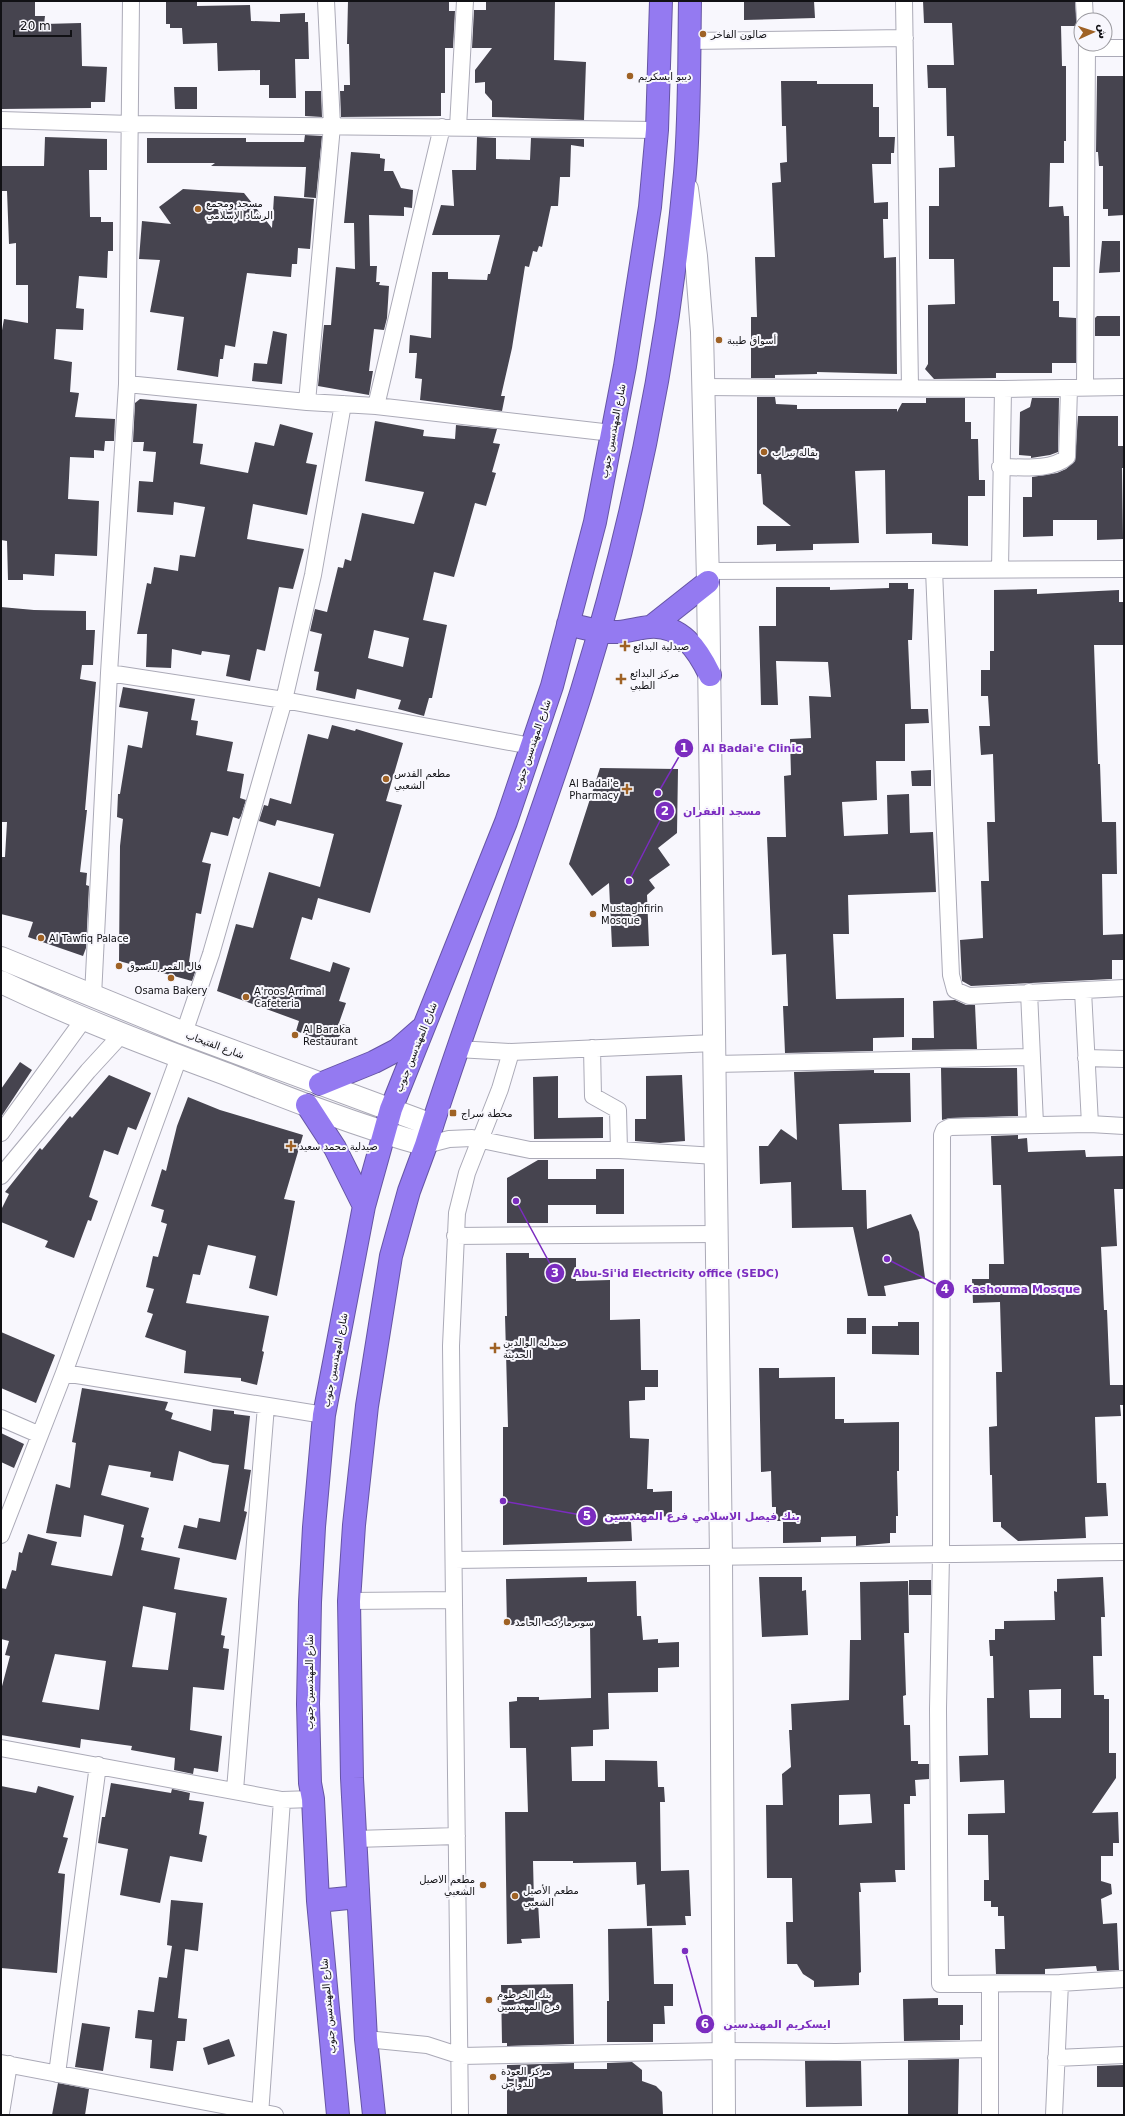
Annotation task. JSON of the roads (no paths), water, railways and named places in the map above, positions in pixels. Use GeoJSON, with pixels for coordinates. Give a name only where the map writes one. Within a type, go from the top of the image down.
{"type":"FeatureCollection","features":[{"type":"Feature","properties":{"kind":"highway","name":"شارع المهندسين جنوب"},"geometry":{"type":"LineString","coordinates":[[338,2115],[318,1901],[313,1799],[310,1783],[308,1704],[310,1602],[324,1415],[364,1206],[383,1133],[391,1109],[506,822],[552,686],[595,522],[625,366],[650,207],[657,130],[661,1]]}},
{"type":"Feature","properties":{"kind":"highway"},"geometry":{"type":"LineString","coordinates":[[374,2115],[366,2039],[349,1699],[349,1601],[354,1524],[367,1406],[391,1256],[408,1191],[429,1135],[457,1049],[532,838],[582,690],[624,537],[653,409],[670,304],[685,170],[690,1]]}},
{"type":"Feature","properties":{"kind":"highway"},"geometry":{"type":"LineString","coordinates":[[651,627],[708,576]]}},
{"type":"Feature","properties":{"kind":"highway"},"geometry":{"type":"LineString","coordinates":[[568,624],[599,632],[618,632],[651,627],[666,629],[683,636],[696,650],[710,675]]}},
{"type":"Feature","properties":{"kind":"highway"},"geometry":{"type":"LineString","coordinates":[[320,1084],[363,1067],[397,1050],[425,1025]]}},
{"type":"Feature","properties":{"kind":"highway"},"geometry":{"type":"LineString","coordinates":[[307,1105],[335,1148],[364,1206]]}},
{"type":"Feature","properties":{"kind":"highway"},"geometry":{"type":"LineString","coordinates":[[318,1901],[358,1897]]}},
{"type":"Feature","properties":{"kind":"street"},"geometry":{"type":"LineString","coordinates":[[93,996],[109,673],[127,384],[131,124],[131,1]]}},
{"type":"Feature","properties":{"kind":"street"},"geometry":{"type":"LineString","coordinates":[[307,402],[332,126],[326,1]]}},
{"type":"Feature","properties":{"kind":"street"},"geometry":{"type":"LineString","coordinates":[[458,127],[465,1]]}},
{"type":"Feature","properties":{"kind":"street"},"geometry":{"type":"LineString","coordinates":[[904,1],[910,387]]}},
{"type":"Feature","properties":{"kind":"street"},"geometry":{"type":"LineString","coordinates":[[1084,1],[1085,12]]}},
{"type":"Feature","properties":{"kind":"street"},"geometry":{"type":"LineString","coordinates":[[689,41],[905,38]]}},
{"type":"Feature","properties":{"kind":"street"},"geometry":{"type":"LineString","coordinates":[[1113,47],[1124,48]]}},
{"type":"Feature","properties":{"kind":"street"},"geometry":{"type":"LineString","coordinates":[[1085,388],[1087,52]]}},
{"type":"Feature","properties":{"kind":"street"},"geometry":{"type":"LineString","coordinates":[[1,120],[131,124],[657,130]]}},
{"type":"Feature","properties":{"kind":"street"},"geometry":{"type":"LineString","coordinates":[[376,406],[442,127]]}},
{"type":"Feature","properties":{"kind":"street"},"geometry":{"type":"LineString","coordinates":[[685,170],[698,272],[704,387],[710,675],[721,1558],[724,2115]]}},
{"type":"Feature","properties":{"kind":"street"},"geometry":{"type":"LineString","coordinates":[[127,384],[307,402],[376,406],[612,433]]}},
{"type":"Feature","properties":{"kind":"street"},"geometry":{"type":"LineString","coordinates":[[704,387],[910,387],[1003,389],[1124,387]]}},
{"type":"Feature","properties":{"kind":"street"},"geometry":{"type":"LineString","coordinates":[[1000,467],[1048,466],[1061,463],[1067,457],[1069,388]]}},
{"type":"Feature","properties":{"kind":"street"},"geometry":{"type":"LineString","coordinates":[[1000,569],[1000,467],[1003,389]]}},
{"type":"Feature","properties":{"kind":"street"},"geometry":{"type":"LineString","coordinates":[[184,1033],[211,954],[284,700],[313,575],[343,404]]}},
{"type":"Feature","properties":{"kind":"street"},"geometry":{"type":"LineString","coordinates":[[708,576],[934,570],[1124,569]]}},
{"type":"Feature","properties":{"kind":"street"},"geometry":{"type":"LineString","coordinates":[[934,570],[952,982],[955,990],[969,996],[1124,988]]}},
{"type":"Feature","properties":{"kind":"street"},"geometry":{"type":"LineString","coordinates":[[109,673],[284,700],[531,746]]}},
{"type":"Feature","properties":{"kind":"street","name":"شارع الفتيحاب"},"geometry":{"type":"LineString","coordinates":[[1,958],[184,1033],[391,1109],[429,1135]]}},
{"type":"Feature","properties":{"kind":"street"},"geometry":{"type":"LineString","coordinates":[[1,982],[84,1019],[179,1057],[383,1133],[429,1135],[449,1139],[480,1139],[530,1150],[619,1150],[716,1156]]}},
{"type":"Feature","properties":{"kind":"street"},"geometry":{"type":"LineString","coordinates":[[1083,990],[1090,1124]]}},
{"type":"Feature","properties":{"kind":"street"},"geometry":{"type":"LineString","coordinates":[[1029,992],[1030,1057],[1035,1124]]}},
{"type":"Feature","properties":{"kind":"street"},"geometry":{"type":"LineString","coordinates":[[1,1133],[84,1019]]}},
{"type":"Feature","properties":{"kind":"street"},"geometry":{"type":"LineString","coordinates":[[4,1168],[122,1034]]}},
{"type":"Feature","properties":{"kind":"street"},"geometry":{"type":"LineString","coordinates":[[457,1049],[511,1052],[592,1048],[714,1053],[1030,1057]]}},
{"type":"Feature","properties":{"kind":"street"},"geometry":{"type":"LineString","coordinates":[[592,1048],[593,1096],[618,1110],[619,1150]]}},
{"type":"Feature","properties":{"kind":"street"},"geometry":{"type":"LineString","coordinates":[[460,2115],[461,2056],[451,1346],[455,1236],[457,1213],[465,1180],[500,1089],[511,1052]]}},
{"type":"Feature","properties":{"kind":"street"},"geometry":{"type":"LineString","coordinates":[[1,1535],[64,1374],[179,1057]]}},
{"type":"Feature","properties":{"kind":"street"},"geometry":{"type":"LineString","coordinates":[[1086,1058],[1124,1059]]}},
{"type":"Feature","properties":{"kind":"street"},"geometry":{"type":"LineString","coordinates":[[1124,1126],[1090,1124],[1035,1124],[950,1127],[944,1130],[942,1135],[941,1555],[938,1709],[939,1981],[943,1984],[990,1984],[1060,1983],[1124,1979]]}},
{"type":"Feature","properties":{"kind":"street"},"geometry":{"type":"LineString","coordinates":[[455,1236],[717,1234]]}},
{"type":"Feature","properties":{"kind":"street"},"geometry":{"type":"LineString","coordinates":[[64,1374],[324,1415]]}},
{"type":"Feature","properties":{"kind":"street"},"geometry":{"type":"LineString","coordinates":[[235,1790],[266,1406]]}},
{"type":"Feature","properties":{"kind":"street"},"geometry":{"type":"LineString","coordinates":[[1,1418],[40,1435]]}},
{"type":"Feature","properties":{"kind":"street"},"geometry":{"type":"LineString","coordinates":[[454,1560],[1124,1552]]}},
{"type":"Feature","properties":{"kind":"street"},"geometry":{"type":"LineString","coordinates":[[349,1601],[454,1600]]}},
{"type":"Feature","properties":{"kind":"street"},"geometry":{"type":"LineString","coordinates":[[1,1748],[235,1790],[282,1800],[313,1799]]}},
{"type":"Feature","properties":{"kind":"street"},"geometry":{"type":"LineString","coordinates":[[58,2074],[98,1765]]}},
{"type":"Feature","properties":{"kind":"street"},"geometry":{"type":"LineString","coordinates":[[1,2113],[5,2064],[265,2114],[282,1800]]}},
{"type":"Feature","properties":{"kind":"street"},"geometry":{"type":"LineString","coordinates":[[355,1839],[457,1836]]}},
{"type":"Feature","properties":{"kind":"street"},"geometry":{"type":"LineString","coordinates":[[1054,2115],[1060,1983]]}},
{"type":"Feature","properties":{"kind":"street"},"geometry":{"type":"LineString","coordinates":[[990,1984],[990,2115]]}},
{"type":"Feature","properties":{"kind":"street"},"geometry":{"type":"LineString","coordinates":[[366,2039],[427,2045],[461,2056],[724,2050],[836,2052],[989,2050]]}},
{"type":"Feature","properties":{"kind":"street"},"geometry":{"type":"LineString","coordinates":[[1056,2058],[1124,2055]]}},
{"type":"Feature","properties":{"kind":"place","name":"صالون الفاخر"},"geometry":{"type":"Point","coordinates":[703,34]}},
{"type":"Feature","properties":{"kind":"place","name":"ديبو ايسكريم"},"geometry":{"type":"Point","coordinates":[630,76]}},
{"type":"Feature","properties":{"kind":"place","name":"مسجد ومجمع الرشاد الإسلامي"},"geometry":{"type":"Point","coordinates":[198,209]}},
{"type":"Feature","properties":{"kind":"place","name":"أسواق طيبة"},"geometry":{"type":"Point","coordinates":[719,340]}},
{"type":"Feature","properties":{"kind":"place","name":"بقالة تيراب"},"geometry":{"type":"Point","coordinates":[764,452]}},
{"type":"Feature","properties":{"kind":"place","name":"صيدلية البدائع"},"geometry":{"type":"Point","coordinates":[625,646]}},
{"type":"Feature","properties":{"kind":"place","name":"مركز البدائع الطبي"},"geometry":{"type":"Point","coordinates":[621,679]}},
{"type":"Feature","properties":{"kind":"place","name":"مطعم القدس الشعبي"},"geometry":{"type":"Point","coordinates":[386,779]}},
{"type":"Feature","properties":{"kind":"place","name":"Al Badai'e Pharmacy"},"geometry":{"type":"Point","coordinates":[627,789]}},
{"type":"Feature","properties":{"kind":"place","name":"Al Badai'e Clinic"},"geometry":{"type":"Point","coordinates":[658,793]}},
{"type":"Feature","properties":{"kind":"place","name":"مسجد الغفران"},"geometry":{"type":"Point","coordinates":[629,881]}},
{"type":"Feature","properties":{"kind":"place","name":"Mustaghfirin Mosque"},"geometry":{"type":"Point","coordinates":[593,914]}},
{"type":"Feature","properties":{"kind":"place","name":"Al Tawfiq Palace"},"geometry":{"type":"Point","coordinates":[41,938]}},
{"type":"Feature","properties":{"kind":"place","name":"فال القمر للتسوق"},"geometry":{"type":"Point","coordinates":[119,966]}},
{"type":"Feature","properties":{"kind":"place","name":"Osama Bakery"},"geometry":{"type":"Point","coordinates":[171,978]}},
{"type":"Feature","properties":{"kind":"place","name":"A'roos Arrimal Cafeteria"},"geometry":{"type":"Point","coordinates":[246,997]}},
{"type":"Feature","properties":{"kind":"place","name":"Al Baraka Restaurant"},"geometry":{"type":"Point","coordinates":[295,1035]}},
{"type":"Feature","properties":{"kind":"place","name":"محطة سراج"},"geometry":{"type":"Point","coordinates":[453,1113]}},
{"type":"Feature","properties":{"kind":"place","name":"صيدلية محمد سعيد"},"geometry":{"type":"Point","coordinates":[291,1146]}},
{"type":"Feature","properties":{"kind":"place","name":"Abu-Si'id Electricity office (SEDC)"},"geometry":{"type":"Point","coordinates":[516,1201]}},
{"type":"Feature","properties":{"kind":"place","name":"Kashouma Mosque"},"geometry":{"type":"Point","coordinates":[887,1259]}},
{"type":"Feature","properties":{"kind":"place","name":"صيدلية الوالدين الحديثة"},"geometry":{"type":"Point","coordinates":[495,1348]}},
{"type":"Feature","properties":{"kind":"place","name":"بنك فيصل الاسلامي فرع المهندسين"},"geometry":{"type":"Point","coordinates":[503,1501]}},
{"type":"Feature","properties":{"kind":"place","name":"سوبرماركت الحامد"},"geometry":{"type":"Point","coordinates":[507,1622]}},
{"type":"Feature","properties":{"kind":"place","name":"مطعم الاصيل الشعبي"},"geometry":{"type":"Point","coordinates":[483,1885]}},
{"type":"Feature","properties":{"kind":"place","name":"مطعم الأصيل الشعبي"},"geometry":{"type":"Point","coordinates":[515,1896]}},
{"type":"Feature","properties":{"kind":"place","name":"ايسكريم المهندسين"},"geometry":{"type":"Point","coordinates":[685,1951]}},
{"type":"Feature","properties":{"kind":"place","name":"بنك الخرطوم فرع المهندسين"},"geometry":{"type":"Point","coordinates":[489,2000]}},
{"type":"Feature","properties":{"kind":"place","name":"مركز العودة للدواجن"},"geometry":{"type":"Point","coordinates":[493,2077]}}]}
